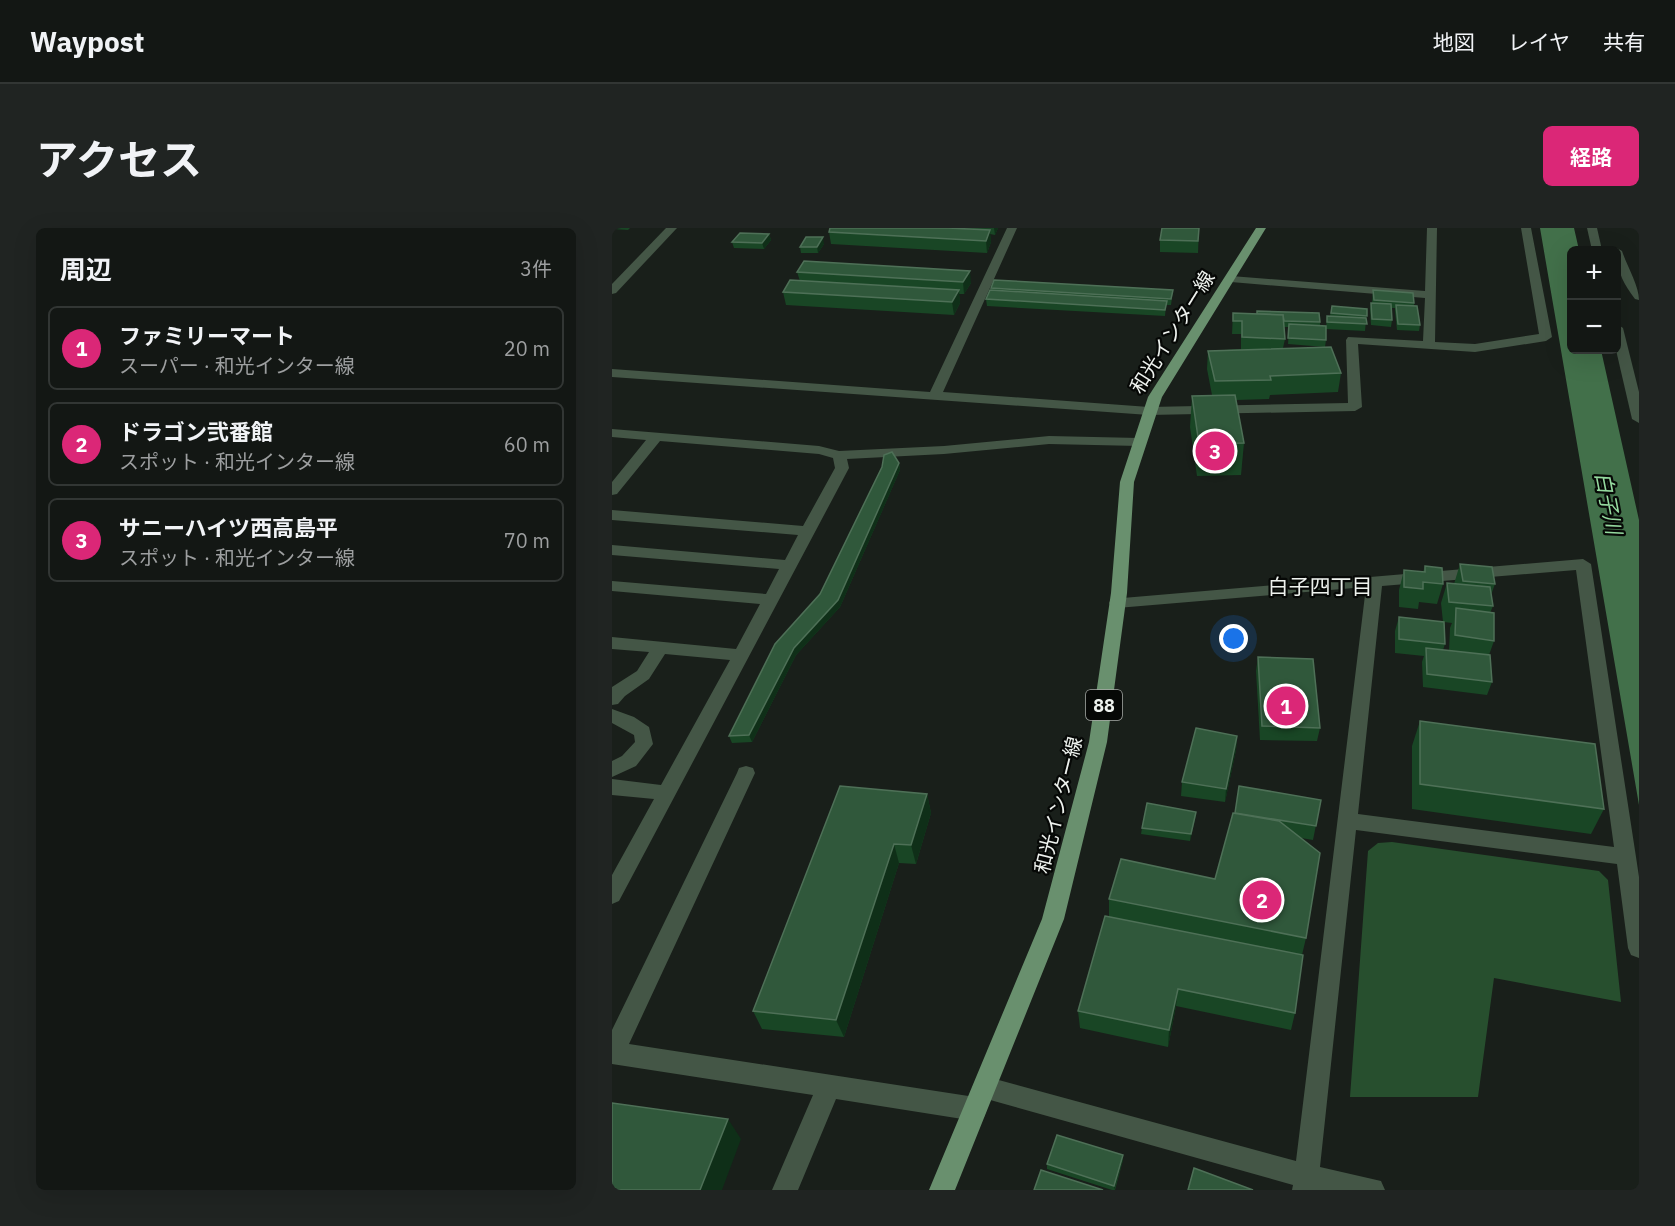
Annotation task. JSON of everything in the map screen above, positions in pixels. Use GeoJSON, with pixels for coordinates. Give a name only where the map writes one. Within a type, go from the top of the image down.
{"type":"FeatureCollection","features":[{"type":"Feature","properties":{"kind":"main road","name":"和光インター線"},"geometry":{"type":"LineString","coordinates":[[942,1190],[1053,919],[1098,742],[1118,603],[1127,482],[1149,411],[1155,397],[1261,228]]}},
{"type":"Feature","properties":{"kind":"street"},"geometry":{"type":"LineString","coordinates":[[612,291],[672,228]]}},
{"type":"Feature","properties":{"kind":"street"},"geometry":{"type":"LineString","coordinates":[[935,396],[1012,228]]}},
{"type":"Feature","properties":{"kind":"street"},"geometry":{"type":"LineString","coordinates":[[1429,345],[1432,228]]}},
{"type":"Feature","properties":{"kind":"street"},"geometry":{"type":"LineString","coordinates":[[612,373],[1149,411],[1355,407],[1352,340],[1475,348],[1546,337],[1526,228]]}},
{"type":"Feature","properties":{"kind":"street"},"geometry":{"type":"LineString","coordinates":[[1592,228],[1596,246]]}},
{"type":"Feature","properties":{"kind":"street"},"geometry":{"type":"LineString","coordinates":[[1621,263],[1626,279],[1639,297]]}},
{"type":"Feature","properties":{"kind":"street"},"geometry":{"type":"LineString","coordinates":[[1231,279],[1431,295]]}},
{"type":"Feature","properties":{"kind":"street"},"geometry":{"type":"LineString","coordinates":[[1621,345],[1639,419]]}},
{"type":"Feature","properties":{"kind":"street"},"geometry":{"type":"LineString","coordinates":[[612,433],[819,450],[839,455],[944,450],[1049,440],[1140,442]]}},
{"type":"Feature","properties":{"kind":"street"},"geometry":{"type":"LineString","coordinates":[[612,491],[656,437]]}},
{"type":"Feature","properties":{"kind":"street"},"geometry":{"type":"LineString","coordinates":[[612,895],[842,468],[839,455]]}},
{"type":"Feature","properties":{"kind":"street"},"geometry":{"type":"LineString","coordinates":[[612,515],[808,531]]}},
{"type":"Feature","properties":{"kind":"street"},"geometry":{"type":"LineString","coordinates":[[612,550],[789,565]]}},
{"type":"Feature","properties":{"kind":"street"},"geometry":{"type":"LineString","coordinates":[[1118,603],[1583,564],[1639,948]]}},
{"type":"Feature","properties":{"kind":"street"},"geometry":{"type":"LineString","coordinates":[[1307,1184],[1375,581]]}},
{"type":"Feature","properties":{"kind":"street"},"geometry":{"type":"LineString","coordinates":[[612,585],[771,600]]}},
{"type":"Feature","properties":{"kind":"street"},"geometry":{"type":"LineString","coordinates":[[612,643],[741,655]]}},
{"type":"Feature","properties":{"kind":"street"},"geometry":{"type":"LineString","coordinates":[[612,699],[619,691],[643,675],[661,648]]}},
{"type":"Feature","properties":{"kind":"street"},"geometry":{"type":"LineString","coordinates":[[612,716],[628,722],[643,732],[644,744],[629,761],[614,786],[667,793]]}},
{"type":"Feature","properties":{"kind":"street"},"geometry":{"type":"LineString","coordinates":[[746,773],[613,1052],[829,1086],[980,1098],[1307,1184],[1372,1190]]}},
{"type":"Feature","properties":{"kind":"street"},"geometry":{"type":"LineString","coordinates":[[1348,821],[1626,857]]}},
{"type":"Feature","properties":{"kind":"street"},"geometry":{"type":"LineString","coordinates":[[785,1190],[829,1086]]}},
{"type":"Feature","properties":{"kind":"shaded area"},"geometry":{"type":"Polygon","coordinates":[[[1392,842],[1599,871],[1608,880],[1621,1002],[1494,978],[1478,1097],[1350,1097],[1368,851],[1378,843],[1392,842]]]}},
{"type":"Feature","properties":{"kind":"water","name":"白子川"},"geometry":{"type":"Polygon","coordinates":[[[1540,228],[1574,228],[1578,246],[1567,246],[1567,354],[1602,354],[1639,520],[1639,805],[1540,228]]]}},
{"type":"Feature","properties":{"kind":"building"},"geometry":{"type":"Polygon","coordinates":[[[830,228],[990,230],[986,241],[829,232],[830,228]]]}},
{"type":"Feature","properties":{"kind":"building"},"geometry":{"type":"Polygon","coordinates":[[[1162,228],[1199,228],[1198,241],[1160,240],[1162,228]]]}},
{"type":"Feature","properties":{"kind":"building"},"geometry":{"type":"Polygon","coordinates":[[[740,233],[769,234],[762,243],[732,242],[740,233]]]}},
{"type":"Feature","properties":{"kind":"building"},"geometry":{"type":"Polygon","coordinates":[[[806,237],[823,237],[817,247],[800,247],[806,237]]]}},
{"type":"Feature","properties":{"kind":"building"},"geometry":{"type":"Polygon","coordinates":[[[804,261],[970,271],[963,282],[797,272],[804,261]]]}},
{"type":"Feature","properties":{"kind":"building"},"geometry":{"type":"Polygon","coordinates":[[[790,280],[959,290],[952,302],[783,292],[790,280]]]}},
{"type":"Feature","properties":{"kind":"building"},"geometry":{"type":"Polygon","coordinates":[[[994,280],[1173,290],[1171,299],[991,288],[994,280]]]}},
{"type":"Feature","properties":{"kind":"building"},"geometry":{"type":"Polygon","coordinates":[[[990,290],[1167,301],[1165,310],[986,299],[990,290]]]}},
{"type":"Feature","properties":{"kind":"building"},"geometry":{"type":"Polygon","coordinates":[[[1373,290],[1413,293],[1414,303],[1374,300],[1373,290]]]}},
{"type":"Feature","properties":{"kind":"building"},"geometry":{"type":"Polygon","coordinates":[[[1371,303],[1391,304],[1392,320],[1372,319],[1371,303]]]}},
{"type":"Feature","properties":{"kind":"building"},"geometry":{"type":"Polygon","coordinates":[[[1396,305],[1417,306],[1420,325],[1398,324],[1396,305]]]}},
{"type":"Feature","properties":{"kind":"building"},"geometry":{"type":"Polygon","coordinates":[[[1332,306],[1367,309],[1367,316],[1331,313],[1332,306]]]}},
{"type":"Feature","properties":{"kind":"building"},"geometry":{"type":"Polygon","coordinates":[[[1257,311],[1319,313],[1320,322],[1284,321],[1283,315],[1257,314],[1257,311]]]}},
{"type":"Feature","properties":{"kind":"building"},"geometry":{"type":"Polygon","coordinates":[[[1233,313],[1283,315],[1285,339],[1242,337],[1242,321],[1233,321],[1233,313]]]}},
{"type":"Feature","properties":{"kind":"building"},"geometry":{"type":"Polygon","coordinates":[[[1327,316],[1366,318],[1367,324],[1327,322],[1327,316]]]}},
{"type":"Feature","properties":{"kind":"building"},"geometry":{"type":"Polygon","coordinates":[[[1289,324],[1326,326],[1326,340],[1288,338],[1289,324]]]}},
{"type":"Feature","properties":{"kind":"building"},"geometry":{"type":"Polygon","coordinates":[[[1331,347],[1341,373],[1270,376],[1271,380],[1215,381],[1208,351],[1331,347]]]}},
{"type":"Feature","properties":{"kind":"building"},"geometry":{"type":"Polygon","coordinates":[[[1235,395],[1244,443],[1199,444],[1192,396],[1235,395]]]}},
{"type":"Feature","properties":{"kind":"building"},"geometry":{"type":"Polygon","coordinates":[[[892,452],[899,463],[838,600],[794,648],[749,735],[729,736],[775,644],[820,594],[882,467],[884,455],[892,452]]]}},
{"type":"Feature","properties":{"kind":"building"},"geometry":{"type":"Polygon","coordinates":[[[1460,564],[1492,567],[1495,584],[1463,581],[1460,564]]]}},
{"type":"Feature","properties":{"kind":"building"},"geometry":{"type":"Polygon","coordinates":[[[1425,566],[1442,568],[1443,584],[1423,582],[1423,589],[1404,587],[1404,570],[1425,572],[1425,566]]]}},
{"type":"Feature","properties":{"kind":"building"},"geometry":{"type":"Polygon","coordinates":[[[1447,583],[1490,587],[1493,606],[1449,602],[1447,583]]]}},
{"type":"Feature","properties":{"kind":"building"},"geometry":{"type":"Polygon","coordinates":[[[1456,608],[1494,613],[1494,641],[1455,635],[1456,608]]]}},
{"type":"Feature","properties":{"kind":"building"},"geometry":{"type":"Polygon","coordinates":[[[1399,617],[1444,622],[1445,644],[1399,639],[1399,617]]]}},
{"type":"Feature","properties":{"kind":"building"},"geometry":{"type":"Polygon","coordinates":[[[1426,648],[1490,655],[1492,682],[1427,674],[1426,648]]]}},
{"type":"Feature","properties":{"kind":"building"},"geometry":{"type":"Polygon","coordinates":[[[1258,657],[1313,659],[1320,728],[1262,726],[1258,657]]]}},
{"type":"Feature","properties":{"kind":"building"},"geometry":{"type":"Polygon","coordinates":[[[1420,721],[1595,744],[1604,809],[1420,784],[1420,721]]]}},
{"type":"Feature","properties":{"kind":"building"},"geometry":{"type":"Polygon","coordinates":[[[1196,728],[1237,736],[1226,789],[1182,782],[1196,728]]]}},
{"type":"Feature","properties":{"kind":"building"},"geometry":{"type":"Polygon","coordinates":[[[840,786],[927,794],[911,845],[894,844],[836,1020],[753,1011],[840,786]]]}},
{"type":"Feature","properties":{"kind":"building"},"geometry":{"type":"Polygon","coordinates":[[[1239,786],[1321,800],[1316,826],[1235,813],[1239,786]]]}},
{"type":"Feature","properties":{"kind":"building"},"geometry":{"type":"Polygon","coordinates":[[[1147,803],[1196,812],[1191,834],[1142,828],[1147,803]]]}},
{"type":"Feature","properties":{"kind":"building"},"geometry":{"type":"Polygon","coordinates":[[[1233,813],[1279,821],[1320,853],[1306,938],[1109,899],[1121,859],[1215,879],[1233,813]]]}},
{"type":"Feature","properties":{"kind":"building"},"geometry":{"type":"Polygon","coordinates":[[[1105,916],[1303,955],[1295,1013],[1178,989],[1169,1030],[1078,1011],[1105,916]]]}},
{"type":"Feature","properties":{"kind":"building"},"geometry":{"type":"Polygon","coordinates":[[[612,1103],[728,1119],[700,1190],[612,1190],[612,1103]]]}},
{"type":"Feature","properties":{"kind":"building"},"geometry":{"type":"Polygon","coordinates":[[[1057,1135],[1123,1155],[1114,1186],[1047,1164],[1057,1135]]]}},
{"type":"Feature","properties":{"kind":"building"},"geometry":{"type":"Polygon","coordinates":[[[1194,1168],[1253,1190],[1188,1190],[1194,1168]]]}},
{"type":"Feature","properties":{"kind":"building"},"geometry":{"type":"Polygon","coordinates":[[[1041,1170],[1103,1190],[1034,1190],[1041,1170]]]}},
{"type":"Feature","properties":{"kind":"place","name":"サニーハイツ西高島平"},"geometry":{"type":"Point","coordinates":[1215,451]}},
{"type":"Feature","properties":{"kind":"place","name":"ファミリーマート"},"geometry":{"type":"Point","coordinates":[1286,706]}},
{"type":"Feature","properties":{"kind":"place","name":"ドラゴン弐番館"},"geometry":{"type":"Point","coordinates":[1262,900]}},
{"type":"Feature","properties":{"kind":"district","name":"白子四丁目"},"geometry":{"type":"Point","coordinates":[1320,586]}}]}
